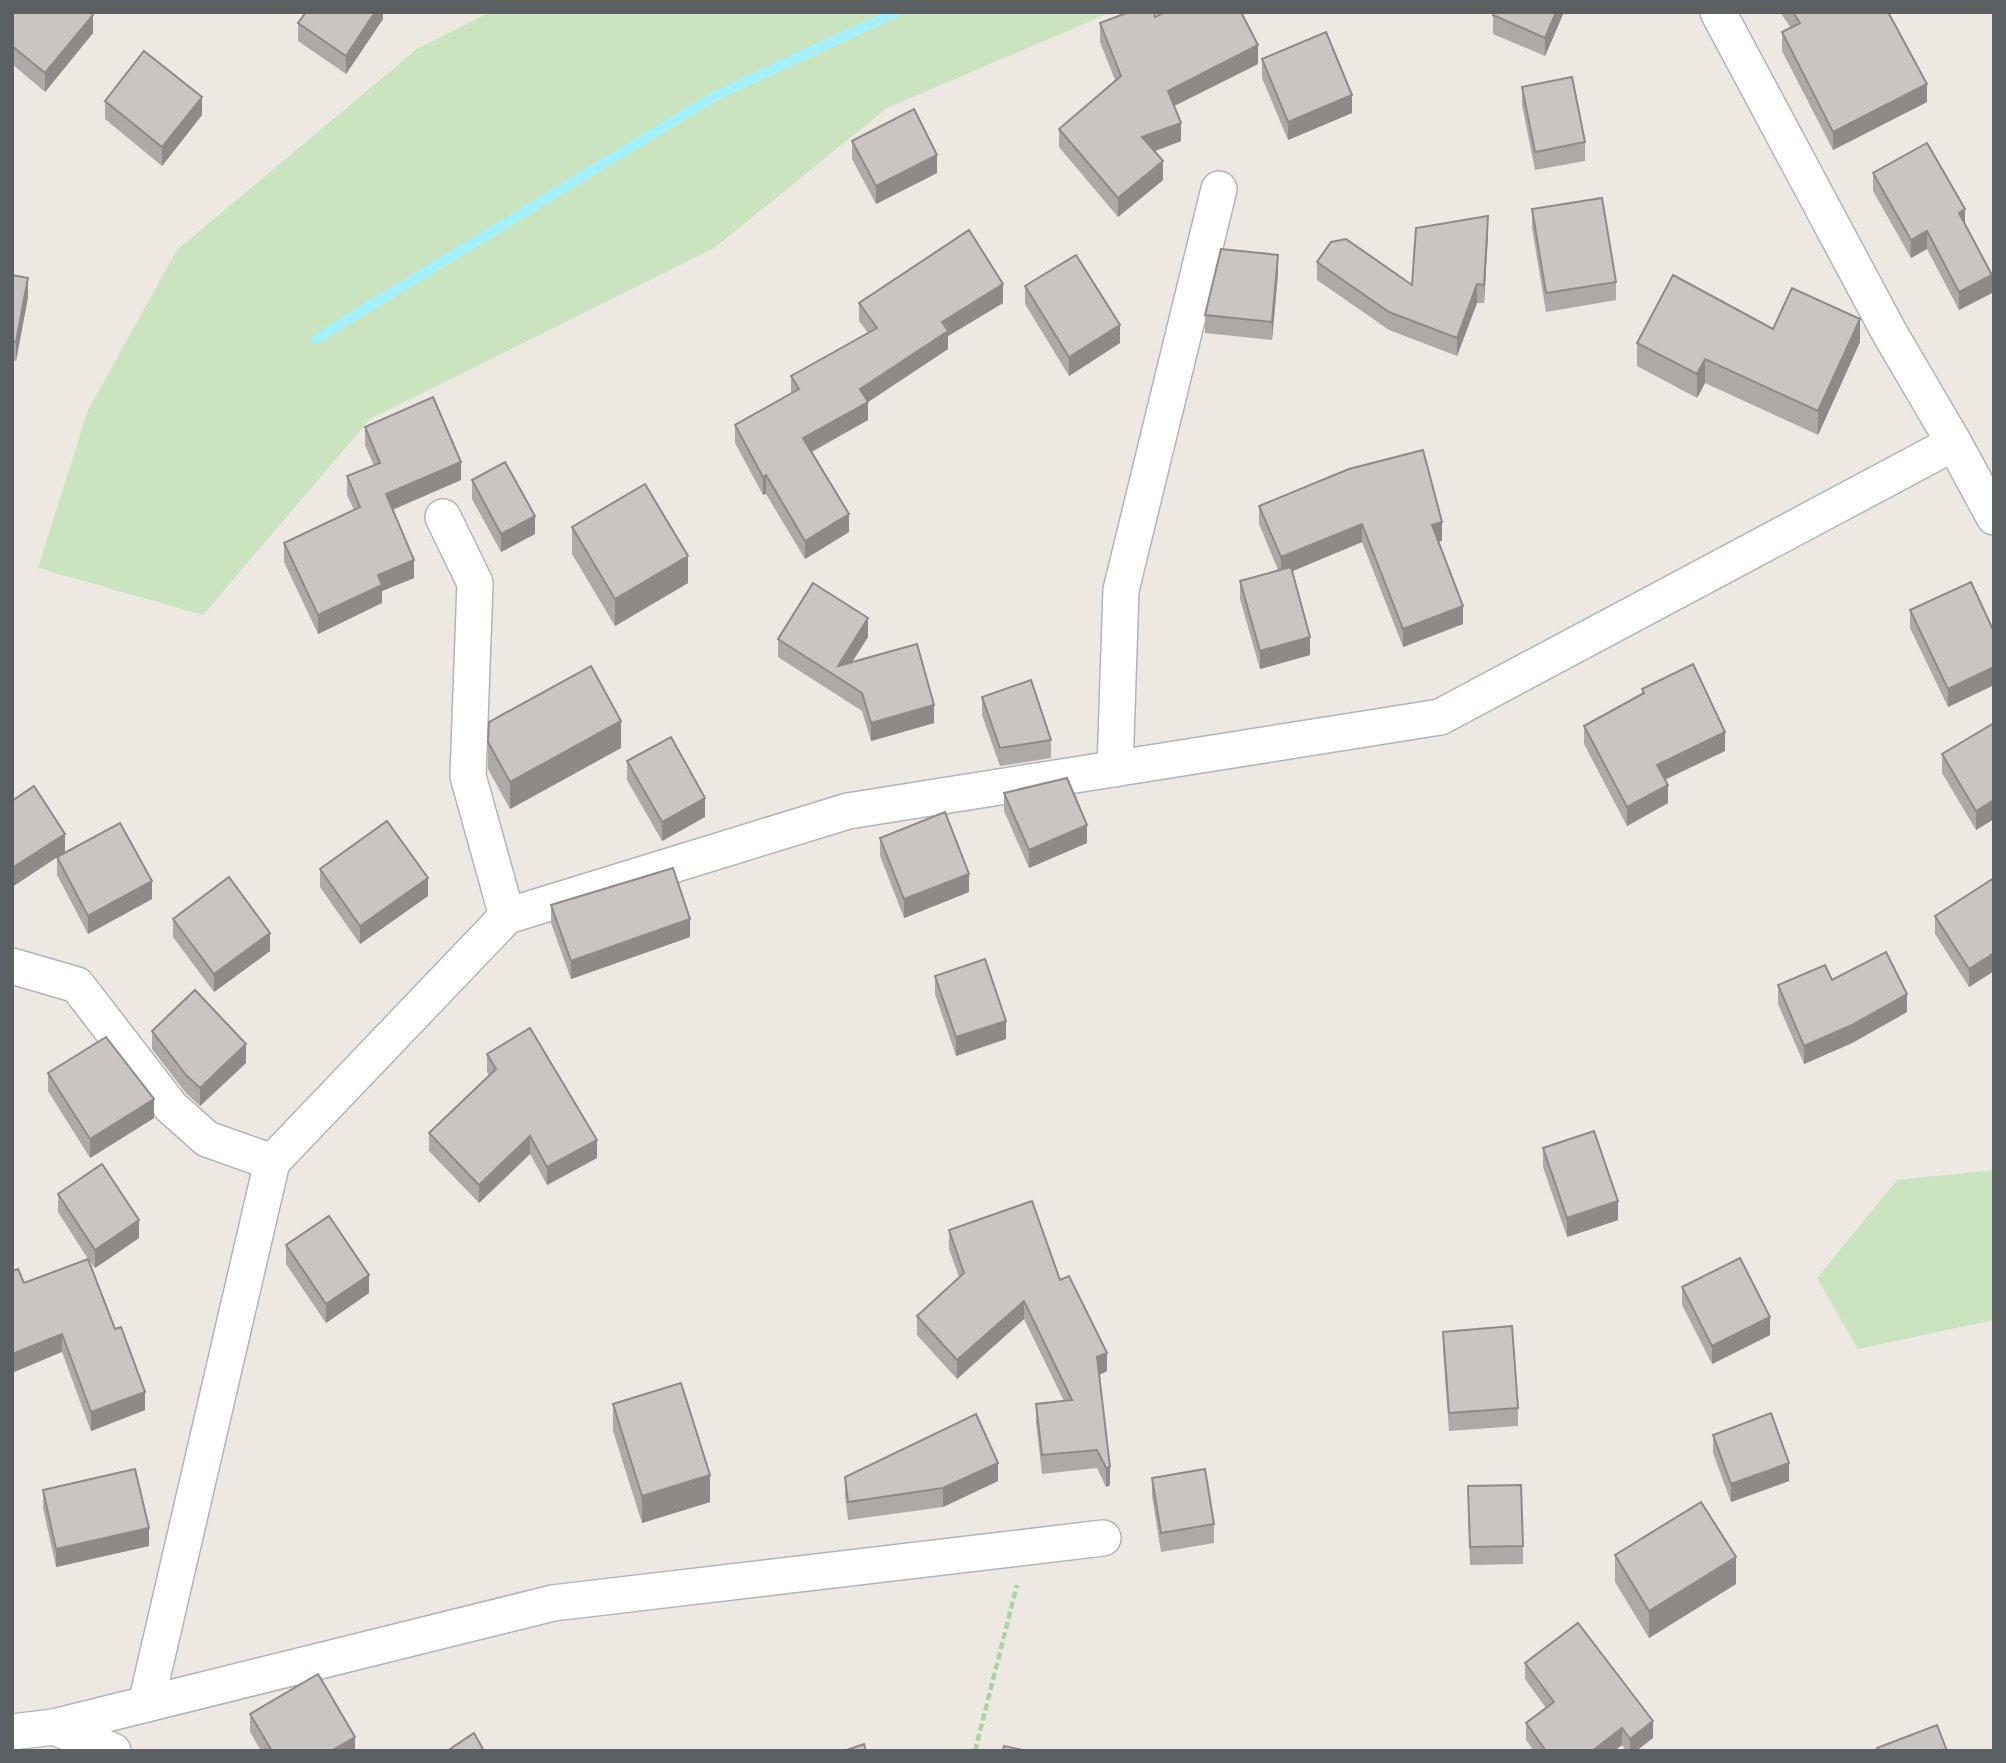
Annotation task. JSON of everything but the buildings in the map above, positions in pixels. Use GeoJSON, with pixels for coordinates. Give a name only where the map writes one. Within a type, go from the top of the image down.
{"type":"FeatureCollection","features":[{"type":"Feature","properties":{"kind":"street"},"geometry":{"type":"LineString","coordinates":[[1718,12],[1889,332],[1994,517]]}},
{"type":"Feature","properties":{"kind":"street"},"geometry":{"type":"LineString","coordinates":[[1115,769],[1121,590],[1219,189]]}},
{"type":"Feature","properties":{"kind":"street"},"geometry":{"type":"LineString","coordinates":[[146,1704],[271,1162],[507,916],[848,811],[1440,716],[1954,443]]}},
{"type":"Feature","properties":{"kind":"street"},"geometry":{"type":"LineString","coordinates":[[443,517],[475,583],[468,776],[507,916]]}},
{"type":"Feature","properties":{"kind":"street"},"geometry":{"type":"LineString","coordinates":[[12,965],[77,985],[171,1107],[208,1139],[271,1162]]}},
{"type":"Feature","properties":{"kind":"street"},"geometry":{"type":"LineString","coordinates":[[12,1732],[54,1727],[553,1603],[1103,1538]]}},
{"type":"Feature","properties":{"kind":"street"},"geometry":{"type":"LineString","coordinates":[[54,1727],[113,1751]]}},
{"type":"Feature","properties":{"kind":"path"},"geometry":{"type":"LineString","coordinates":[[975,1751],[1027,1547]]}},
{"type":"Feature","properties":{"kind":"green space"},"geometry":{"type":"Polygon","coordinates":[[[490,12],[1112,12],[887,108],[714,248],[370,419],[203,615],[38,568],[88,410],[177,250],[417,49],[490,12]]]}},
{"type":"Feature","properties":{"kind":"green space"},"geometry":{"type":"Polygon","coordinates":[[[1994,1170],[1994,1320],[1858,1349],[1817,1278],[1897,1180],[1994,1170]]]}},
{"type":"Feature","properties":{"kind":"waterway"},"geometry":{"type":"LineString","coordinates":[[316,339],[713,97],[897,12]]}}]}
